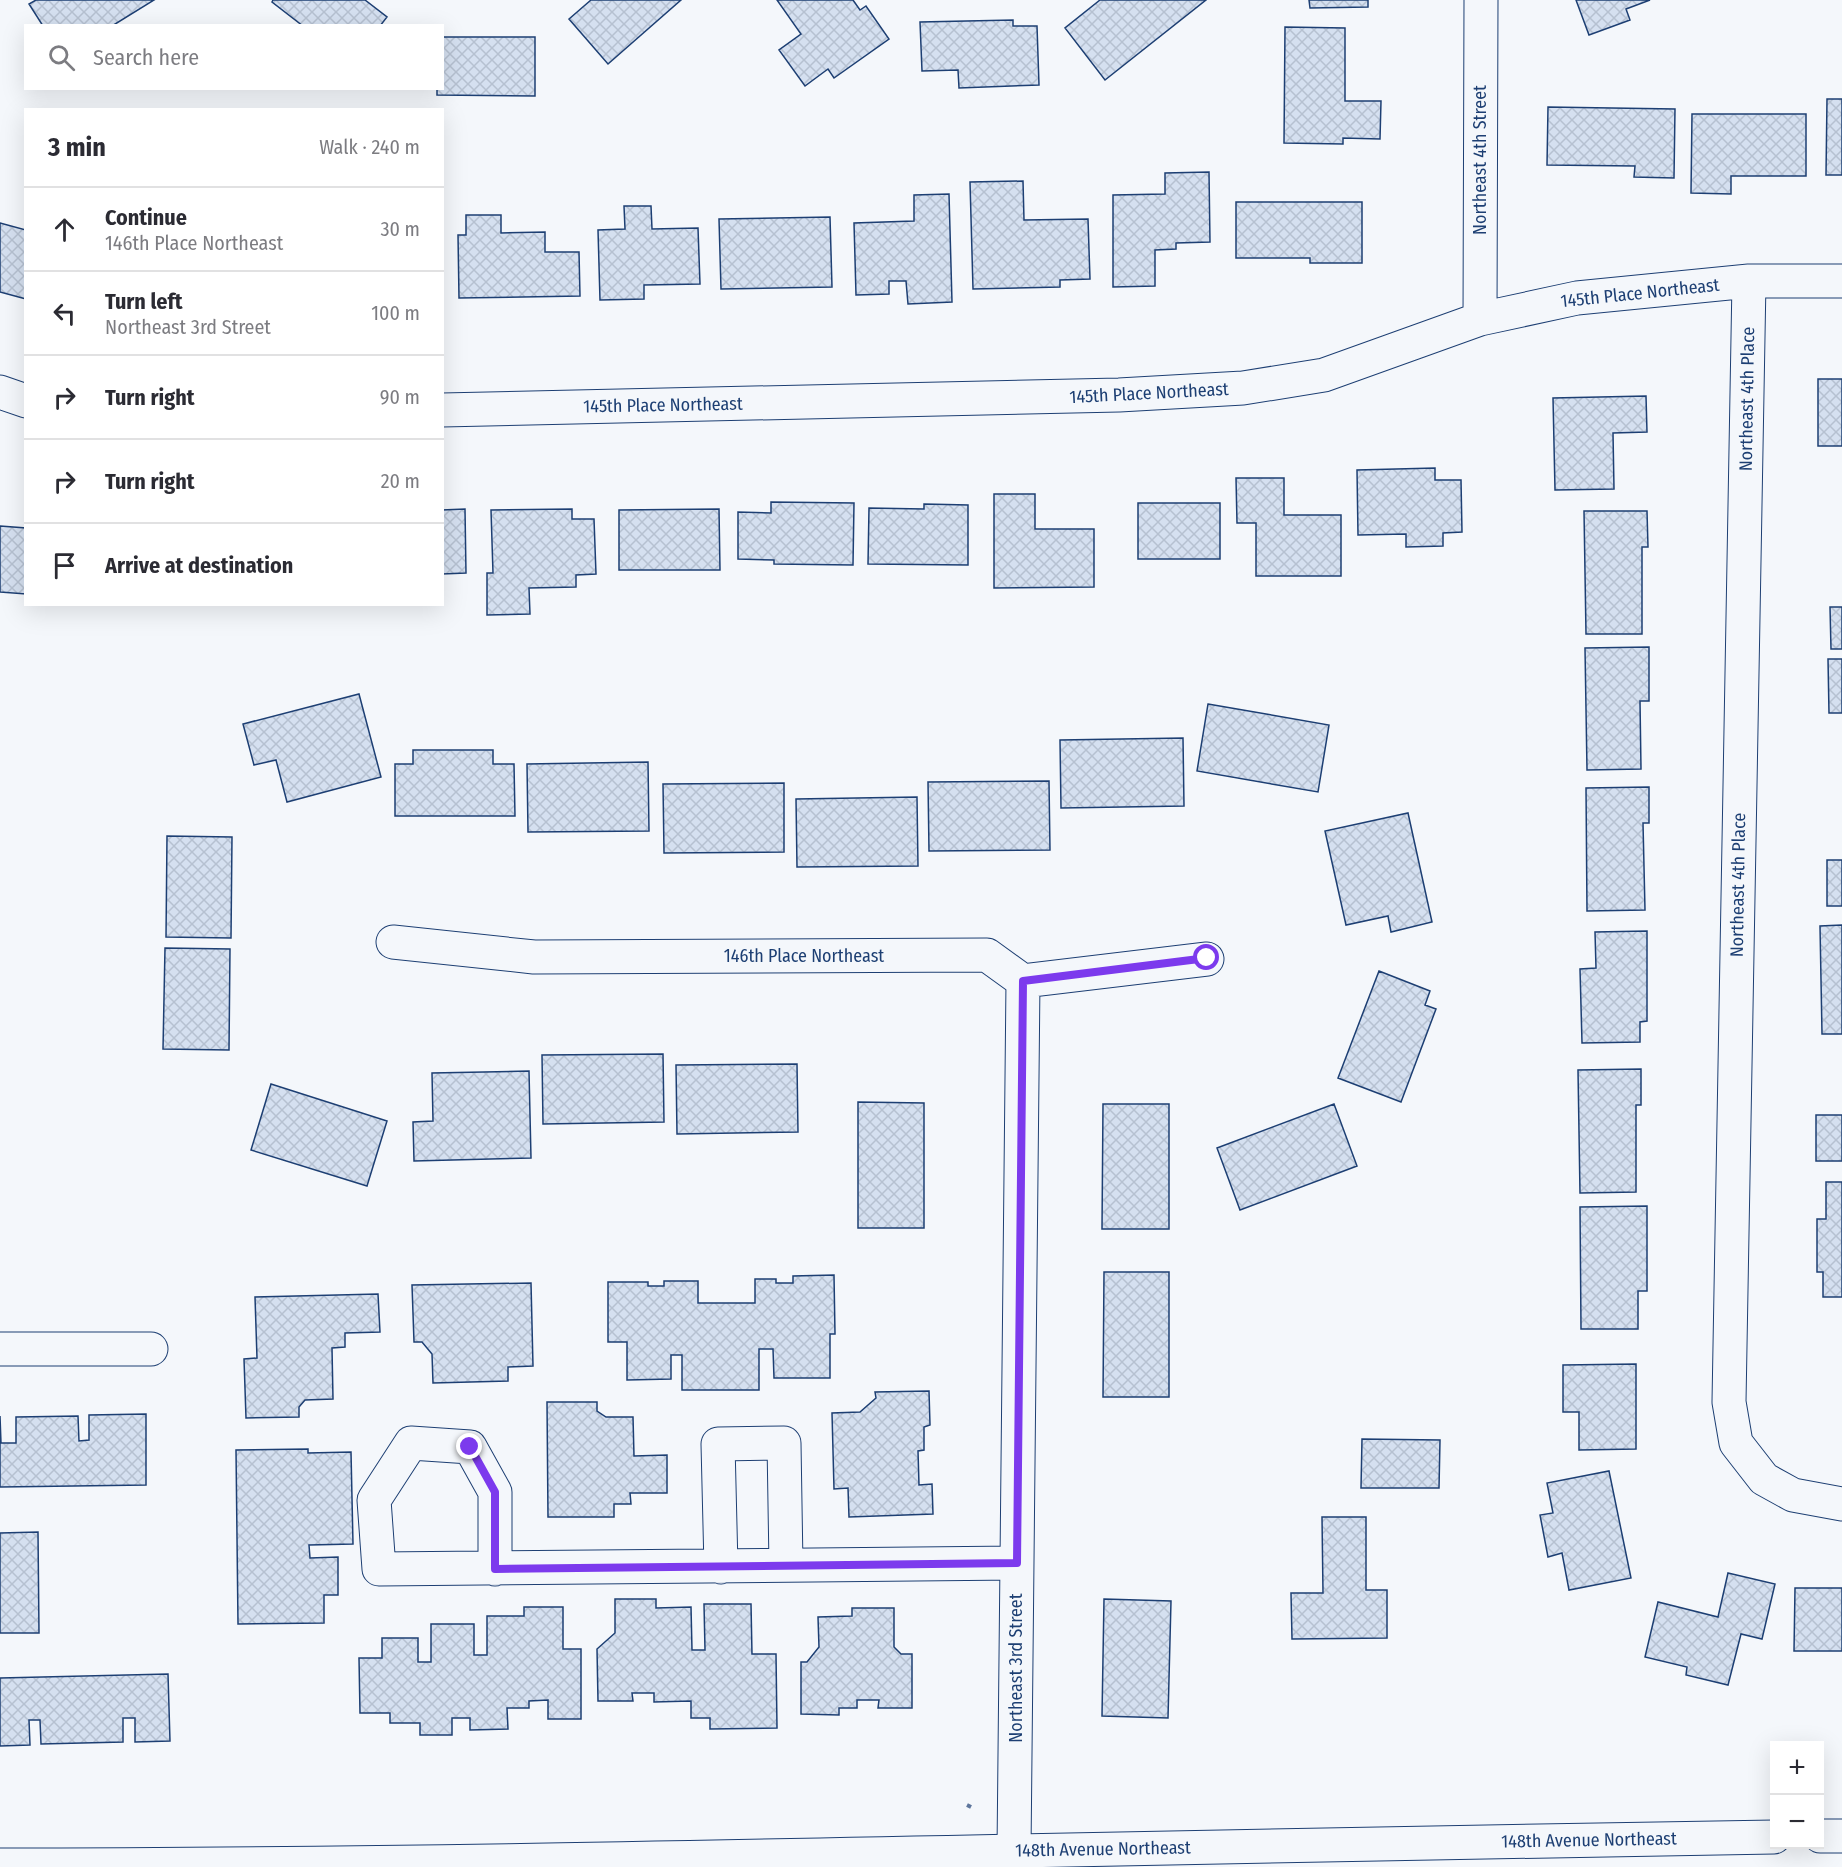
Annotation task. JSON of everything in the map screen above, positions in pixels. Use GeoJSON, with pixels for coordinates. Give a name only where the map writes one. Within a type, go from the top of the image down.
{"type":"FeatureCollection","features":[{"type":"Feature","properties":{"kind":"street","name":"Northeast 4th Street"},"geometry":{"type":"LineString","coordinates":[[1480,319],[1481,0]]}},
{"type":"Feature","properties":{"kind":"street","name":"145th Place Northeast"},"geometry":{"type":"LineString","coordinates":[[444,410],[1119,395],[1243,388],[1324,375],[1480,319],[1577,298],[1749,281],[1842,281]]}},
{"type":"Feature","properties":{"kind":"street","name":"Northeast 4th Place"},"geometry":{"type":"LineString","coordinates":[[1749,281],[1729,1401],[1736,1443],[1764,1479],[1793,1495],[1842,1504]]}},
{"type":"Feature","properties":{"kind":"street"},"geometry":{"type":"LineString","coordinates":[[0,392],[24,399]]}},
{"type":"Feature","properties":{"kind":"street","name":"146th Place Northeast"},"geometry":{"type":"LineString","coordinates":[[393,942],[534,957],[987,955],[1023,981]]}},
{"type":"Feature","properties":{"kind":"street"},"geometry":{"type":"LineString","coordinates":[[1023,981],[1207,958]]}},
{"type":"Feature","properties":{"kind":"street","name":"Northeast 3rd Street"},"geometry":{"type":"LineString","coordinates":[[1014,1851],[1023,981]]}},
{"type":"Feature","properties":{"kind":"street"},"geometry":{"type":"LineString","coordinates":[[0,1349],[151,1349]]}},
{"type":"Feature","properties":{"kind":"street"},"geometry":{"type":"LineString","coordinates":[[495,1569],[495,1492],[470,1447],[411,1443],[374,1500],[379,1569],[495,1569],[721,1567],[1017,1563]]}},
{"type":"Feature","properties":{"kind":"street"},"geometry":{"type":"LineString","coordinates":[[721,1567],[718,1444],[784,1443],[786,1565]]}},
{"type":"Feature","properties":{"kind":"street"},"geometry":{"type":"LineString","coordinates":[[1824,1836],[1842,1836]]}},
{"type":"Feature","properties":{"kind":"street","name":"148th Avenue Northeast"},"geometry":{"type":"LineString","coordinates":[[0,1865],[232,1865],[776,1857],[1770,1837]]}},
{"type":"Feature","properties":{"kind":"street"},"geometry":{"type":"LineString","coordinates":[[719,1867],[776,1857]]}},
{"type":"Feature","properties":{"kind":"path"},"geometry":{"type":"LineString","coordinates":[[967,1805],[973,1808]]}},
{"type":"Feature","properties":{"kind":"building"},"geometry":{"type":"Polygon","coordinates":[[[36,0],[154,0],[115,24],[42,24],[29,4],[36,0]]]}},
{"type":"Feature","properties":{"kind":"building"},"geometry":{"type":"Polygon","coordinates":[[[273,0],[365,0],[387,17],[382,24],[300,24],[272,2],[273,0]]]}},
{"type":"Feature","properties":{"kind":"building"},"geometry":{"type":"Polygon","coordinates":[[[591,0],[681,0],[608,64],[569,19],[591,0]]]}},
{"type":"Feature","properties":{"kind":"building"},"geometry":{"type":"Polygon","coordinates":[[[777,0],[853,0],[860,10],[866,6],[889,39],[834,78],[828,69],[805,86],[779,50],[801,34],[777,0]]]}},
{"type":"Feature","properties":{"kind":"building"},"geometry":{"type":"Polygon","coordinates":[[[1100,0],[1206,0],[1105,80],[1065,28],[1100,0]]]}},
{"type":"Feature","properties":{"kind":"building"},"geometry":{"type":"Polygon","coordinates":[[[1309,0],[1368,0],[1368,7],[1310,8],[1309,0]]]}},
{"type":"Feature","properties":{"kind":"building"},"geometry":{"type":"Polygon","coordinates":[[[1576,0],[1650,0],[1626,9],[1630,20],[1589,35],[1576,0]]]}},
{"type":"Feature","properties":{"kind":"building"},"geometry":{"type":"Polygon","coordinates":[[[1013,20],[1013,26],[1037,26],[1039,85],[959,88],[958,70],[922,71],[920,22],[1013,20]]]}},
{"type":"Feature","properties":{"kind":"building"},"geometry":{"type":"Polygon","coordinates":[[[1285,27],[1345,28],[1345,101],[1381,101],[1380,139],[1343,138],[1343,144],[1284,143],[1285,27]]]}},
{"type":"Feature","properties":{"kind":"building"},"geometry":{"type":"Polygon","coordinates":[[[444,37],[535,37],[535,96],[437,95],[437,90],[444,90],[444,37]]]}},
{"type":"Feature","properties":{"kind":"building"},"geometry":{"type":"Polygon","coordinates":[[[1827,99],[1842,99],[1842,175],[1826,175],[1827,99]]]}},
{"type":"Feature","properties":{"kind":"building"},"geometry":{"type":"Polygon","coordinates":[[[1548,107],[1675,109],[1674,178],[1634,177],[1635,166],[1547,165],[1548,107]]]}},
{"type":"Feature","properties":{"kind":"building"},"geometry":{"type":"Polygon","coordinates":[[[1692,114],[1806,114],[1806,176],[1731,176],[1731,194],[1691,193],[1692,114]]]}},
{"type":"Feature","properties":{"kind":"building"},"geometry":{"type":"Polygon","coordinates":[[[1209,172],[1210,242],[1176,243],[1176,249],[1155,250],[1155,286],[1113,287],[1113,195],[1165,194],[1165,173],[1209,172]]]}},
{"type":"Feature","properties":{"kind":"building"},"geometry":{"type":"Polygon","coordinates":[[[1023,181],[1024,220],[1088,219],[1090,279],[1060,280],[1060,287],[973,289],[970,182],[1023,181]]]}},
{"type":"Feature","properties":{"kind":"building"},"geometry":{"type":"Polygon","coordinates":[[[949,194],[952,302],[908,304],[906,281],[889,281],[889,294],[856,295],[854,223],[914,221],[914,195],[949,194]]]}},
{"type":"Feature","properties":{"kind":"building"},"geometry":{"type":"Polygon","coordinates":[[[1236,202],[1362,202],[1362,263],[1310,263],[1310,258],[1236,258],[1236,202]]]}},
{"type":"Feature","properties":{"kind":"building"},"geometry":{"type":"Polygon","coordinates":[[[624,206],[651,206],[652,229],[698,228],[700,284],[644,285],[644,299],[600,300],[598,230],[625,229],[624,206]]]}},
{"type":"Feature","properties":{"kind":"building"},"geometry":{"type":"Polygon","coordinates":[[[466,215],[501,215],[501,233],[545,232],[545,252],[579,252],[580,296],[459,298],[458,235],[466,235],[466,215]]]}},
{"type":"Feature","properties":{"kind":"building"},"geometry":{"type":"Polygon","coordinates":[[[830,217],[832,287],[721,289],[719,219],[830,217]]]}},
{"type":"Feature","properties":{"kind":"building"},"geometry":{"type":"Polygon","coordinates":[[[0,223],[24,229],[24,298],[0,292],[0,223]]]}},
{"type":"Feature","properties":{"kind":"building"},"geometry":{"type":"Polygon","coordinates":[[[1818,379],[1842,379],[1842,446],[1818,446],[1818,379]]]}},
{"type":"Feature","properties":{"kind":"building"},"geometry":{"type":"Polygon","coordinates":[[[1646,396],[1647,432],[1613,433],[1614,489],[1555,490],[1553,398],[1646,396]]]}},
{"type":"Feature","properties":{"kind":"building"},"geometry":{"type":"Polygon","coordinates":[[[1435,468],[1435,480],[1461,480],[1462,532],[1443,533],[1443,546],[1406,547],[1406,534],[1358,535],[1357,470],[1435,468]]]}},
{"type":"Feature","properties":{"kind":"building"},"geometry":{"type":"Polygon","coordinates":[[[1236,478],[1284,478],[1284,515],[1341,515],[1341,576],[1256,576],[1256,523],[1237,523],[1236,478]]]}},
{"type":"Feature","properties":{"kind":"building"},"geometry":{"type":"Polygon","coordinates":[[[994,494],[1035,494],[1035,529],[1094,529],[1094,587],[994,588],[994,494]]]}},
{"type":"Feature","properties":{"kind":"building"},"geometry":{"type":"Polygon","coordinates":[[[771,502],[854,503],[853,565],[774,564],[774,560],[738,559],[738,512],[771,513],[771,502]]]}},
{"type":"Feature","properties":{"kind":"building"},"geometry":{"type":"Polygon","coordinates":[[[1138,503],[1220,503],[1220,559],[1138,559],[1138,503]]]}},
{"type":"Feature","properties":{"kind":"building"},"geometry":{"type":"Polygon","coordinates":[[[924,504],[968,505],[968,565],[868,564],[869,508],[924,509],[924,504]]]}},
{"type":"Feature","properties":{"kind":"building"},"geometry":{"type":"Polygon","coordinates":[[[465,509],[466,573],[444,574],[444,510],[465,509]]]}},
{"type":"Feature","properties":{"kind":"building"},"geometry":{"type":"Polygon","coordinates":[[[572,509],[572,519],[594,519],[596,574],[576,575],[576,587],[529,588],[530,614],[487,615],[487,573],[493,573],[491,510],[572,509]]]}},
{"type":"Feature","properties":{"kind":"building"},"geometry":{"type":"Polygon","coordinates":[[[719,509],[720,570],[619,570],[619,510],[719,509]]]}},
{"type":"Feature","properties":{"kind":"building"},"geometry":{"type":"Polygon","coordinates":[[[1584,511],[1647,511],[1648,547],[1642,547],[1642,634],[1586,634],[1584,511]]]}},
{"type":"Feature","properties":{"kind":"building"},"geometry":{"type":"Polygon","coordinates":[[[0,526],[24,528],[24,594],[0,592],[0,526]]]}},
{"type":"Feature","properties":{"kind":"building"},"geometry":{"type":"Polygon","coordinates":[[[1830,607],[1842,607],[1842,649],[1831,649],[1830,607]]]}},
{"type":"Feature","properties":{"kind":"building"},"geometry":{"type":"Polygon","coordinates":[[[1649,647],[1649,701],[1640,701],[1641,769],[1587,770],[1585,648],[1649,647]]]}},
{"type":"Feature","properties":{"kind":"building"},"geometry":{"type":"Polygon","coordinates":[[[1828,659],[1842,659],[1842,713],[1829,713],[1828,659]]]}},
{"type":"Feature","properties":{"kind":"building"},"geometry":{"type":"Polygon","coordinates":[[[359,694],[381,777],[287,802],[276,760],[254,765],[243,724],[359,694]]]}},
{"type":"Feature","properties":{"kind":"building"},"geometry":{"type":"Polygon","coordinates":[[[1208,704],[1329,725],[1318,792],[1197,771],[1208,704]]]}},
{"type":"Feature","properties":{"kind":"building"},"geometry":{"type":"Polygon","coordinates":[[[1183,738],[1184,806],[1061,808],[1060,740],[1183,738]]]}},
{"type":"Feature","properties":{"kind":"building"},"geometry":{"type":"Polygon","coordinates":[[[413,750],[493,750],[493,764],[514,764],[515,816],[395,816],[395,764],[413,764],[413,750]]]}},
{"type":"Feature","properties":{"kind":"building"},"geometry":{"type":"Polygon","coordinates":[[[648,762],[649,831],[528,832],[527,764],[648,762]]]}},
{"type":"Feature","properties":{"kind":"building"},"geometry":{"type":"Polygon","coordinates":[[[1049,781],[1050,850],[929,851],[928,782],[1049,781]]]}},
{"type":"Feature","properties":{"kind":"building"},"geometry":{"type":"Polygon","coordinates":[[[784,783],[784,852],[664,853],[663,784],[784,783]]]}},
{"type":"Feature","properties":{"kind":"building"},"geometry":{"type":"Polygon","coordinates":[[[1649,787],[1649,823],[1643,823],[1645,910],[1587,911],[1586,788],[1649,787]]]}},
{"type":"Feature","properties":{"kind":"building"},"geometry":{"type":"Polygon","coordinates":[[[917,797],[918,866],[797,867],[796,799],[917,797]]]}},
{"type":"Feature","properties":{"kind":"building"},"geometry":{"type":"Polygon","coordinates":[[[1408,813],[1432,922],[1391,932],[1388,916],[1346,925],[1325,831],[1408,813]]]}},
{"type":"Feature","properties":{"kind":"building"},"geometry":{"type":"Polygon","coordinates":[[[167,836],[232,837],[231,938],[166,937],[167,836]]]}},
{"type":"Feature","properties":{"kind":"building"},"geometry":{"type":"Polygon","coordinates":[[[1827,860],[1842,860],[1842,906],[1827,906],[1827,860]]]}},
{"type":"Feature","properties":{"kind":"building"},"geometry":{"type":"Polygon","coordinates":[[[1842,925],[1842,1034],[1822,1034],[1820,926],[1842,925]]]}},
{"type":"Feature","properties":{"kind":"building"},"geometry":{"type":"Polygon","coordinates":[[[1647,931],[1647,1021],[1640,1022],[1640,1042],[1582,1043],[1580,969],[1596,968],[1595,932],[1647,931]]]}},
{"type":"Feature","properties":{"kind":"building"},"geometry":{"type":"Polygon","coordinates":[[[165,948],[230,949],[229,1050],[163,1049],[165,948]]]}},
{"type":"Feature","properties":{"kind":"building"},"geometry":{"type":"Polygon","coordinates":[[[1379,971],[1430,991],[1425,1005],[1436,1009],[1401,1102],[1338,1078],[1379,971]]]}},
{"type":"Feature","properties":{"kind":"building"},"geometry":{"type":"Polygon","coordinates":[[[663,1054],[664,1122],[543,1124],[542,1055],[663,1054]]]}},
{"type":"Feature","properties":{"kind":"building"},"geometry":{"type":"Polygon","coordinates":[[[797,1064],[798,1132],[677,1134],[676,1065],[797,1064]]]}},
{"type":"Feature","properties":{"kind":"building"},"geometry":{"type":"Polygon","coordinates":[[[1641,1069],[1641,1105],[1636,1105],[1636,1192],[1580,1193],[1578,1070],[1641,1069]]]}},
{"type":"Feature","properties":{"kind":"building"},"geometry":{"type":"Polygon","coordinates":[[[529,1071],[531,1158],[414,1161],[413,1122],[433,1121],[432,1073],[529,1071]]]}},
{"type":"Feature","properties":{"kind":"building"},"geometry":{"type":"Polygon","coordinates":[[[271,1084],[387,1121],[367,1186],[251,1150],[271,1084]]]}},
{"type":"Feature","properties":{"kind":"building"},"geometry":{"type":"Polygon","coordinates":[[[858,1102],[924,1103],[924,1228],[858,1228],[858,1102]]]}},
{"type":"Feature","properties":{"kind":"building"},"geometry":{"type":"Polygon","coordinates":[[[1103,1104],[1169,1104],[1169,1229],[1102,1229],[1103,1104]]]}},
{"type":"Feature","properties":{"kind":"building"},"geometry":{"type":"Polygon","coordinates":[[[1334,1104],[1357,1166],[1240,1210],[1217,1148],[1334,1104]]]}},
{"type":"Feature","properties":{"kind":"building"},"geometry":{"type":"Polygon","coordinates":[[[1816,1115],[1842,1115],[1842,1161],[1816,1161],[1816,1115]]]}},
{"type":"Feature","properties":{"kind":"building"},"geometry":{"type":"Polygon","coordinates":[[[1826,1182],[1842,1182],[1842,1297],[1823,1297],[1823,1272],[1817,1272],[1817,1219],[1826,1219],[1826,1182]]]}},
{"type":"Feature","properties":{"kind":"building"},"geometry":{"type":"Polygon","coordinates":[[[1647,1206],[1647,1291],[1638,1291],[1638,1329],[1581,1329],[1580,1207],[1647,1206]]]}},
{"type":"Feature","properties":{"kind":"building"},"geometry":{"type":"Polygon","coordinates":[[[1104,1272],[1169,1272],[1169,1397],[1103,1397],[1104,1272]]]}},
{"type":"Feature","properties":{"kind":"building"},"geometry":{"type":"Polygon","coordinates":[[[834,1275],[835,1334],[830,1334],[830,1378],[774,1378],[773,1349],[759,1349],[759,1390],[682,1390],[682,1355],[671,1355],[671,1379],[627,1380],[627,1342],[608,1342],[608,1282],[648,1282],[648,1286],[664,1286],[664,1281],[698,1281],[698,1303],[755,1303],[755,1279],[776,1279],[776,1283],[793,1283],[793,1276],[834,1275]]]}},
{"type":"Feature","properties":{"kind":"building"},"geometry":{"type":"Polygon","coordinates":[[[531,1283],[533,1366],[508,1367],[508,1381],[433,1383],[432,1354],[422,1342],[414,1342],[412,1285],[531,1283]]]}},
{"type":"Feature","properties":{"kind":"building"},"geometry":{"type":"Polygon","coordinates":[[[378,1294],[380,1332],[345,1333],[345,1347],[332,1348],[333,1399],[305,1400],[299,1407],[299,1417],[246,1418],[244,1359],[257,1358],[255,1297],[378,1294]]]}},
{"type":"Feature","properties":{"kind":"building"},"geometry":{"type":"Polygon","coordinates":[[[1636,1364],[1636,1449],[1579,1450],[1579,1412],[1563,1412],[1563,1365],[1636,1364]]]}},
{"type":"Feature","properties":{"kind":"building"},"geometry":{"type":"Polygon","coordinates":[[[929,1391],[930,1425],[924,1427],[924,1450],[918,1451],[919,1485],[932,1484],[933,1514],[849,1517],[848,1488],[834,1489],[832,1413],[860,1412],[876,1398],[875,1392],[929,1391]]]}},
{"type":"Feature","properties":{"kind":"building"},"geometry":{"type":"Polygon","coordinates":[[[547,1402],[597,1402],[597,1411],[606,1417],[633,1417],[634,1456],[667,1455],[667,1493],[630,1493],[631,1504],[614,1504],[614,1517],[548,1517],[547,1402]]]}},
{"type":"Feature","properties":{"kind":"building"},"geometry":{"type":"Polygon","coordinates":[[[146,1414],[146,1485],[0,1487],[0,1416],[1,1443],[16,1443],[16,1417],[78,1416],[79,1441],[89,1440],[89,1415],[146,1414]]]}},
{"type":"Feature","properties":{"kind":"building"},"geometry":{"type":"Polygon","coordinates":[[[1362,1439],[1440,1440],[1439,1488],[1361,1488],[1362,1439]]]}},
{"type":"Feature","properties":{"kind":"building"},"geometry":{"type":"Polygon","coordinates":[[[308,1449],[308,1453],[351,1452],[353,1544],[309,1545],[310,1558],[338,1557],[338,1595],[324,1595],[324,1623],[238,1624],[236,1450],[308,1449]]]}},
{"type":"Feature","properties":{"kind":"building"},"geometry":{"type":"Polygon","coordinates":[[[1609,1471],[1631,1578],[1569,1590],[1562,1553],[1548,1557],[1540,1515],[1553,1513],[1547,1483],[1609,1471]]]}},
{"type":"Feature","properties":{"kind":"building"},"geometry":{"type":"Polygon","coordinates":[[[1322,1517],[1366,1517],[1366,1590],[1387,1590],[1387,1638],[1292,1639],[1291,1593],[1323,1593],[1322,1517]]]}},
{"type":"Feature","properties":{"kind":"building"},"geometry":{"type":"Polygon","coordinates":[[[38,1532],[39,1633],[0,1633],[0,1533],[38,1532]]]}},
{"type":"Feature","properties":{"kind":"building"},"geometry":{"type":"Polygon","coordinates":[[[1728,1573],[1775,1584],[1762,1639],[1741,1634],[1728,1685],[1686,1675],[1687,1667],[1645,1657],[1658,1602],[1718,1617],[1728,1573]]]}},
{"type":"Feature","properties":{"kind":"building"},"geometry":{"type":"Polygon","coordinates":[[[1795,1588],[1842,1588],[1842,1651],[1794,1651],[1795,1588]]]}},
{"type":"Feature","properties":{"kind":"building"},"geometry":{"type":"Polygon","coordinates":[[[615,1599],[656,1599],[656,1608],[691,1607],[692,1650],[705,1650],[704,1604],[751,1604],[752,1654],[776,1654],[777,1728],[710,1729],[710,1718],[691,1718],[691,1701],[654,1702],[654,1693],[632,1693],[633,1701],[598,1701],[597,1649],[615,1633],[615,1599]]]}},
{"type":"Feature","properties":{"kind":"building"},"geometry":{"type":"Polygon","coordinates":[[[1104,1599],[1171,1601],[1168,1718],[1102,1716],[1104,1599]]]}},
{"type":"Feature","properties":{"kind":"building"},"geometry":{"type":"Polygon","coordinates":[[[524,1607],[563,1607],[563,1649],[581,1649],[581,1719],[548,1719],[548,1700],[529,1701],[529,1708],[507,1708],[508,1729],[470,1730],[470,1718],[452,1718],[452,1735],[420,1735],[420,1723],[390,1723],[390,1713],[360,1713],[359,1658],[382,1658],[382,1638],[418,1638],[418,1662],[431,1662],[431,1624],[474,1624],[474,1655],[487,1655],[487,1616],[524,1616],[524,1607]]]}},
{"type":"Feature","properties":{"kind":"building"},"geometry":{"type":"Polygon","coordinates":[[[852,1608],[894,1608],[894,1647],[901,1654],[912,1654],[912,1708],[878,1708],[879,1700],[857,1700],[857,1708],[839,1708],[839,1715],[801,1714],[801,1662],[807,1662],[819,1647],[818,1617],[852,1616],[852,1608]]]}},
{"type":"Feature","properties":{"kind":"building"},"geometry":{"type":"Polygon","coordinates":[[[168,1674],[170,1741],[135,1742],[135,1718],[123,1718],[123,1742],[41,1744],[40,1720],[29,1720],[30,1745],[0,1746],[0,1678],[168,1674]]]}},
{"type":"Feature","properties":{"kind":"route"},"geometry":{"type":"LineString","coordinates":[[470,1447],[495,1492],[495,1569],[1017,1563],[1023,981],[1207,958]]}}]}
